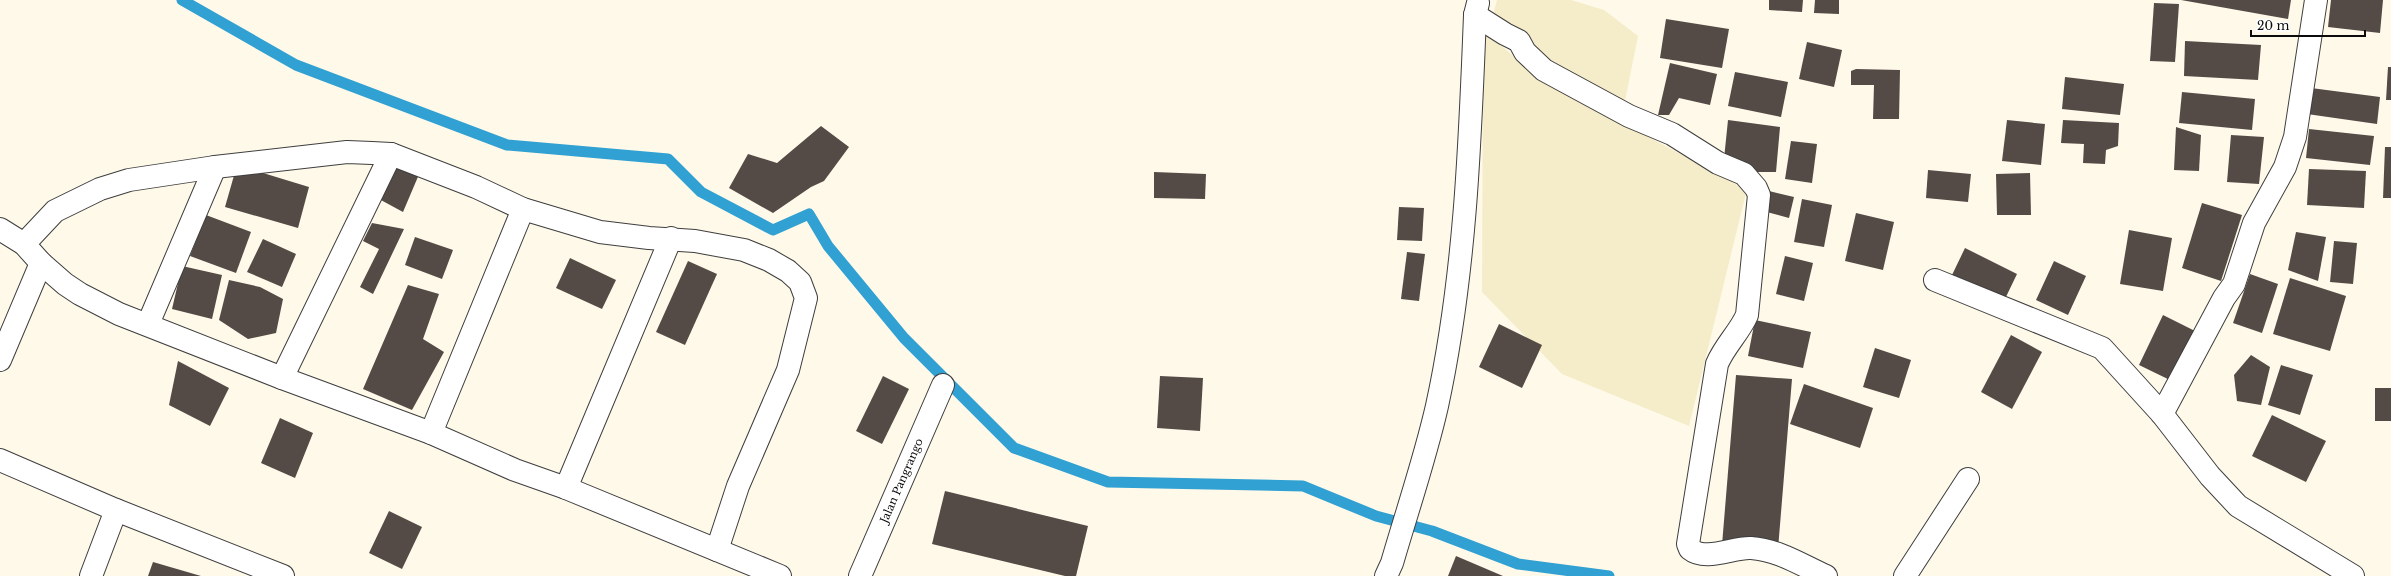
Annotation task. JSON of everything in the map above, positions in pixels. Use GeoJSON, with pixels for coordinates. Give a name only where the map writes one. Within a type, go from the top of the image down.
{"type":"FeatureCollection","features":[{"type":"Feature","properties":{"kind":"street"},"geometry":{"type":"LineString","coordinates":[[2162,414],[2224,298],[2234,284],[2254,223],[2285,167],[2295,137],[2316,0]]}},
{"type":"Feature","properties":{"kind":"street"},"geometry":{"type":"LineString","coordinates":[[1386,576],[1436,406],[1460,269],[1477,7]]}},
{"type":"Feature","properties":{"kind":"street"},"geometry":{"type":"LineString","coordinates":[[1477,7],[1505,34],[1519,41],[1525,52],[1544,70],[1630,116],[1672,134],[1718,163],[1744,174],[1756,188],[1759,195],[1747,315],[1741,328],[1723,350],[1717,364],[1688,544],[1690,549],[1698,553],[1750,548],[1772,551],[1826,576]]}},
{"type":"Feature","properties":{"kind":"street"},"geometry":{"type":"LineString","coordinates":[[24,244],[55,211],[100,189],[167,173],[346,152],[391,154],[476,187],[523,209],[600,232],[649,238],[671,238],[744,250],[769,260],[788,270],[800,282],[806,298],[788,370],[738,486],[717,550]]}},
{"type":"Feature","properties":{"kind":"street"},"geometry":{"type":"LineString","coordinates":[[282,378],[391,154]]}},
{"type":"Feature","properties":{"kind":"street"},"geometry":{"type":"LineString","coordinates":[[148,324],[215,167]]}},
{"type":"Feature","properties":{"kind":"street"},"geometry":{"type":"LineString","coordinates":[[430,433],[523,209]]}},
{"type":"Feature","properties":{"kind":"street"},"geometry":{"type":"LineString","coordinates":[[0,230],[24,244],[41,263],[80,294],[119,314],[148,324],[282,378],[430,433],[515,470],[566,488],[780,576]]}},
{"type":"Feature","properties":{"kind":"street"},"geometry":{"type":"LineString","coordinates":[[566,488],[671,238]]}},
{"type":"Feature","properties":{"kind":"street"},"geometry":{"type":"LineString","coordinates":[[0,360],[41,263]]}},
{"type":"Feature","properties":{"kind":"street"},"geometry":{"type":"LineString","coordinates":[[1935,280],[2102,348],[2162,414],[2210,476],[2238,506],[2354,576]]}},
{"type":"Feature","properties":{"kind":"street","name":"Jalan Pangrango"},"geometry":{"type":"LineString","coordinates":[[860,576],[943,385]]}},
{"type":"Feature","properties":{"kind":"street"},"geometry":{"type":"LineString","coordinates":[[0,460],[116,510],[283,576]]}},
{"type":"Feature","properties":{"kind":"street"},"geometry":{"type":"LineString","coordinates":[[1905,576],[1968,479]]}},
{"type":"Feature","properties":{"kind":"street"},"geometry":{"type":"LineString","coordinates":[[91,576],[116,510]]}},
{"type":"Feature","properties":{"kind":"shaded area"},"geometry":{"type":"Polygon","coordinates":[[[1497,0],[1571,0],[1604,10],[1638,36],[1625,101],[1545,58],[1493,15],[1497,0]]]}},
{"type":"Feature","properties":{"kind":"shaded area"},"geometry":{"type":"Polygon","coordinates":[[[1483,30],[1544,82],[1747,189],[1689,426],[1562,374],[1482,292],[1483,30]]]}},
{"type":"Feature","properties":{"kind":"building"},"geometry":{"type":"Polygon","coordinates":[[[1769,0],[1803,0],[1802,12],[1769,10],[1769,0]]]}},
{"type":"Feature","properties":{"kind":"building"},"geometry":{"type":"Polygon","coordinates":[[[1815,0],[1839,0],[1839,14],[1814,13],[1815,0]]]}},
{"type":"Feature","properties":{"kind":"building"},"geometry":{"type":"Polygon","coordinates":[[[2181,0],[2291,0],[2288,19],[2181,0]]]}},
{"type":"Feature","properties":{"kind":"building"},"geometry":{"type":"Polygon","coordinates":[[[2331,0],[2383,0],[2380,33],[2328,27],[2331,0]]]}},
{"type":"Feature","properties":{"kind":"building"},"geometry":{"type":"Polygon","coordinates":[[[2154,3],[2179,4],[2175,62],[2150,61],[2154,3]]]}},
{"type":"Feature","properties":{"kind":"building"},"geometry":{"type":"Polygon","coordinates":[[[1666,19],[1729,29],[1722,68],[1660,58],[1666,19]]]}},
{"type":"Feature","properties":{"kind":"building"},"geometry":{"type":"Polygon","coordinates":[[[2185,41],[2261,45],[2258,80],[2184,76],[2185,41]]]}},
{"type":"Feature","properties":{"kind":"building"},"geometry":{"type":"Polygon","coordinates":[[[1807,42],[1842,50],[1834,87],[1799,79],[1807,42]]]}},
{"type":"Feature","properties":{"kind":"building"},"geometry":{"type":"Polygon","coordinates":[[[1670,63],[1717,74],[1710,105],[1679,98],[1669,115],[1658,115],[1670,63]]]}},
{"type":"Feature","properties":{"kind":"building"},"geometry":{"type":"Polygon","coordinates":[[[2388,67],[2391,67],[2391,100],[2386,100],[2388,67]]]}},
{"type":"Feature","properties":{"kind":"building"},"geometry":{"type":"Polygon","coordinates":[[[1856,69],[1900,70],[1899,119],[1873,119],[1874,85],[1851,85],[1851,71],[1856,69]]]}},
{"type":"Feature","properties":{"kind":"building"},"geometry":{"type":"Polygon","coordinates":[[[1735,72],[1788,82],[1781,117],[1728,106],[1735,72]]]}},
{"type":"Feature","properties":{"kind":"building"},"geometry":{"type":"Polygon","coordinates":[[[2065,77],[2124,84],[2120,115],[2062,109],[2065,77]]]}},
{"type":"Feature","properties":{"kind":"building"},"geometry":{"type":"Polygon","coordinates":[[[2311,88],[2380,97],[2377,124],[2307,114],[2311,88]]]}},
{"type":"Feature","properties":{"kind":"building"},"geometry":{"type":"Polygon","coordinates":[[[2182,92],[2255,99],[2252,130],[2179,123],[2182,92]]]}},
{"type":"Feature","properties":{"kind":"building"},"geometry":{"type":"Polygon","coordinates":[[[1728,120],[1780,127],[1776,172],[1747,172],[1724,159],[1728,120]]]}},
{"type":"Feature","properties":{"kind":"building"},"geometry":{"type":"Polygon","coordinates":[[[2007,120],[2045,124],[2041,165],[2002,161],[2007,120]]]}},
{"type":"Feature","properties":{"kind":"building"},"geometry":{"type":"Polygon","coordinates":[[[2063,120],[2119,123],[2118,146],[2106,150],[2105,164],[2083,163],[2084,144],[2061,143],[2063,120]]]}},
{"type":"Feature","properties":{"kind":"building"},"geometry":{"type":"Polygon","coordinates":[[[821,126],[849,147],[824,181],[811,187],[773,213],[729,188],[748,154],[777,163],[821,126]]]}},
{"type":"Feature","properties":{"kind":"building"},"geometry":{"type":"Polygon","coordinates":[[[2176,127],[2201,135],[2199,171],[2174,170],[2176,127]]]}},
{"type":"Feature","properties":{"kind":"building"},"geometry":{"type":"Polygon","coordinates":[[[2309,129],[2374,136],[2370,165],[2306,158],[2309,129]]]}},
{"type":"Feature","properties":{"kind":"building"},"geometry":{"type":"Polygon","coordinates":[[[2231,135],[2264,137],[2259,184],[2227,182],[2231,135]]]}},
{"type":"Feature","properties":{"kind":"building"},"geometry":{"type":"Polygon","coordinates":[[[1791,141],[1817,144],[1812,183],[1785,179],[1791,141]]]}},
{"type":"Feature","properties":{"kind":"building"},"geometry":{"type":"Polygon","coordinates":[[[2385,147],[2391,147],[2391,198],[2383,198],[2385,147]]]}},
{"type":"Feature","properties":{"kind":"building"},"geometry":{"type":"Polygon","coordinates":[[[394,161],[420,172],[403,212],[379,199],[394,161]]]}},
{"type":"Feature","properties":{"kind":"building"},"geometry":{"type":"Polygon","coordinates":[[[237,165],[309,187],[298,228],[225,207],[237,165]]]}},
{"type":"Feature","properties":{"kind":"building"},"geometry":{"type":"Polygon","coordinates":[[[2309,169],[2366,171],[2364,208],[2307,205],[2309,169]]]}},
{"type":"Feature","properties":{"kind":"building"},"geometry":{"type":"Polygon","coordinates":[[[1928,170],[1971,174],[1968,202],[1926,198],[1928,170]]]}},
{"type":"Feature","properties":{"kind":"building"},"geometry":{"type":"Polygon","coordinates":[[[1154,172],[1206,174],[1205,199],[1154,198],[1154,172]]]}},
{"type":"Feature","properties":{"kind":"building"},"geometry":{"type":"Polygon","coordinates":[[[2030,173],[2031,215],[1997,215],[1996,174],[2030,173]]]}},
{"type":"Feature","properties":{"kind":"building"},"geometry":{"type":"Polygon","coordinates":[[[1769,191],[1794,197],[1789,218],[1763,211],[1769,191]]]}},
{"type":"Feature","properties":{"kind":"building"},"geometry":{"type":"Polygon","coordinates":[[[1802,199],[1832,205],[1824,247],[1794,242],[1802,199]]]}},
{"type":"Feature","properties":{"kind":"building"},"geometry":{"type":"Polygon","coordinates":[[[2202,203],[2242,215],[2221,281],[2182,268],[2202,203]]]}},
{"type":"Feature","properties":{"kind":"building"},"geometry":{"type":"Polygon","coordinates":[[[1399,207],[1424,208],[1422,241],[1397,240],[1399,207]]]}},
{"type":"Feature","properties":{"kind":"building"},"geometry":{"type":"Polygon","coordinates":[[[1856,213],[1894,222],[1883,270],[1845,261],[1856,213]]]}},
{"type":"Feature","properties":{"kind":"building"},"geometry":{"type":"Polygon","coordinates":[[[206,215],[251,232],[236,273],[190,256],[206,215]]]}},
{"type":"Feature","properties":{"kind":"building"},"geometry":{"type":"Polygon","coordinates":[[[372,223],[404,229],[373,294],[360,287],[379,249],[363,241],[372,223]]]}},
{"type":"Feature","properties":{"kind":"building"},"geometry":{"type":"Polygon","coordinates":[[[2129,230],[2172,238],[2163,291],[2120,284],[2129,230]]]}},
{"type":"Feature","properties":{"kind":"building"},"geometry":{"type":"Polygon","coordinates":[[[2296,232],[2326,237],[2318,281],[2288,270],[2296,232]]]}},
{"type":"Feature","properties":{"kind":"building"},"geometry":{"type":"Polygon","coordinates":[[[415,237],[453,250],[442,279],[405,265],[415,237]]]}},
{"type":"Feature","properties":{"kind":"building"},"geometry":{"type":"Polygon","coordinates":[[[263,239],[296,254],[282,287],[247,272],[263,239]]]}},
{"type":"Feature","properties":{"kind":"building"},"geometry":{"type":"Polygon","coordinates":[[[2334,241],[2357,243],[2353,284],[2330,282],[2334,241]]]}},
{"type":"Feature","properties":{"kind":"building"},"geometry":{"type":"Polygon","coordinates":[[[1965,248],[2017,274],[2004,301],[1952,275],[1965,248]]]}},
{"type":"Feature","properties":{"kind":"building"},"geometry":{"type":"Polygon","coordinates":[[[1407,252],[1425,254],[1419,301],[1401,299],[1407,252]]]}},
{"type":"Feature","properties":{"kind":"building"},"geometry":{"type":"Polygon","coordinates":[[[1785,256],[1813,263],[1804,301],[1776,294],[1785,256]]]}},
{"type":"Feature","properties":{"kind":"building"},"geometry":{"type":"Polygon","coordinates":[[[570,258],[616,280],[602,309],[556,288],[570,258]]]}},
{"type":"Feature","properties":{"kind":"building"},"geometry":{"type":"Polygon","coordinates":[[[688,261],[717,274],[685,345],[656,332],[688,261]]]}},
{"type":"Feature","properties":{"kind":"building"},"geometry":{"type":"Polygon","coordinates":[[[2054,261],[2086,276],[2068,315],[2036,300],[2054,261]]]}},
{"type":"Feature","properties":{"kind":"building"},"geometry":{"type":"Polygon","coordinates":[[[182,266],[222,275],[212,319],[172,309],[182,266]]]}},
{"type":"Feature","properties":{"kind":"building"},"geometry":{"type":"Polygon","coordinates":[[[2250,274],[2278,284],[2262,333],[2233,323],[2250,274]]]}},
{"type":"Feature","properties":{"kind":"building"},"geometry":{"type":"Polygon","coordinates":[[[2290,278],[2346,296],[2330,351],[2273,334],[2290,278]]]}},
{"type":"Feature","properties":{"kind":"building"},"geometry":{"type":"Polygon","coordinates":[[[229,280],[260,287],[283,299],[276,333],[248,339],[219,320],[229,280]]]}},
{"type":"Feature","properties":{"kind":"building"},"geometry":{"type":"Polygon","coordinates":[[[408,285],[439,294],[423,339],[444,352],[412,410],[363,389],[408,285]]]}},
{"type":"Feature","properties":{"kind":"building"},"geometry":{"type":"Polygon","coordinates":[[[2163,315],[2199,333],[2176,383],[2139,365],[2163,315]]]}},
{"type":"Feature","properties":{"kind":"building"},"geometry":{"type":"Polygon","coordinates":[[[1755,320],[1811,332],[1803,368],[1748,356],[1755,320]]]}},
{"type":"Feature","properties":{"kind":"building"},"geometry":{"type":"Polygon","coordinates":[[[1499,324],[1542,345],[1522,388],[1479,367],[1499,324]]]}},
{"type":"Feature","properties":{"kind":"building"},"geometry":{"type":"Polygon","coordinates":[[[2011,335],[2042,352],[2012,409],[1981,392],[2011,335]]]}},
{"type":"Feature","properties":{"kind":"building"},"geometry":{"type":"Polygon","coordinates":[[[1875,348],[1911,360],[1899,398],[1863,387],[1875,348]]]}},
{"type":"Feature","properties":{"kind":"building"},"geometry":{"type":"Polygon","coordinates":[[[2251,355],[2270,367],[2261,405],[2237,401],[2234,375],[2251,355]]]}},
{"type":"Feature","properties":{"kind":"building"},"geometry":{"type":"Polygon","coordinates":[[[178,361],[229,388],[210,426],[169,405],[178,361]]]}},
{"type":"Feature","properties":{"kind":"building"},"geometry":{"type":"Polygon","coordinates":[[[2281,365],[2313,375],[2300,415],[2268,405],[2281,365]]]}},
{"type":"Feature","properties":{"kind":"building"},"geometry":{"type":"Polygon","coordinates":[[[1736,375],[1792,379],[1778,549],[1722,545],[1736,375]]]}},
{"type":"Feature","properties":{"kind":"building"},"geometry":{"type":"Polygon","coordinates":[[[883,376],[909,389],[882,444],[856,431],[883,376]]]}},
{"type":"Feature","properties":{"kind":"building"},"geometry":{"type":"Polygon","coordinates":[[[1160,376],[1203,378],[1200,431],[1157,428],[1160,376]]]}},
{"type":"Feature","properties":{"kind":"building"},"geometry":{"type":"Polygon","coordinates":[[[1804,384],[1873,408],[1860,448],[1790,424],[1804,384]]]}},
{"type":"Feature","properties":{"kind":"building"},"geometry":{"type":"Polygon","coordinates":[[[2375,388],[2391,388],[2391,421],[2375,421],[2375,388]]]}},
{"type":"Feature","properties":{"kind":"building"},"geometry":{"type":"Polygon","coordinates":[[[2272,415],[2326,441],[2306,482],[2252,456],[2272,415]]]}},
{"type":"Feature","properties":{"kind":"building"},"geometry":{"type":"Polygon","coordinates":[[[280,418],[313,433],[295,478],[261,463],[280,418]]]}},
{"type":"Feature","properties":{"kind":"building"},"geometry":{"type":"Polygon","coordinates":[[[945,491],[1088,526],[1076,576],[1065,576],[932,544],[945,491]]]}},
{"type":"Feature","properties":{"kind":"building"},"geometry":{"type":"Polygon","coordinates":[[[389,511],[422,527],[402,569],[369,553],[389,511]]]}},
{"type":"Feature","properties":{"kind":"building"},"geometry":{"type":"Polygon","coordinates":[[[1456,556],[1503,576],[1448,576],[1456,556]]]}},
{"type":"Feature","properties":{"kind":"building"},"geometry":{"type":"Polygon","coordinates":[[[153,562],[201,576],[148,576],[153,562]]]}},
{"type":"Feature","properties":{"kind":"waterway"},"geometry":{"type":"LineString","coordinates":[[182,0],[296,65],[507,145],[668,159],[701,192],[773,230],[809,214],[828,246],[904,338],[1014,448],[1108,482],[1303,486],[1376,516],[1432,531],[1518,564],[1609,576]]}}]}
